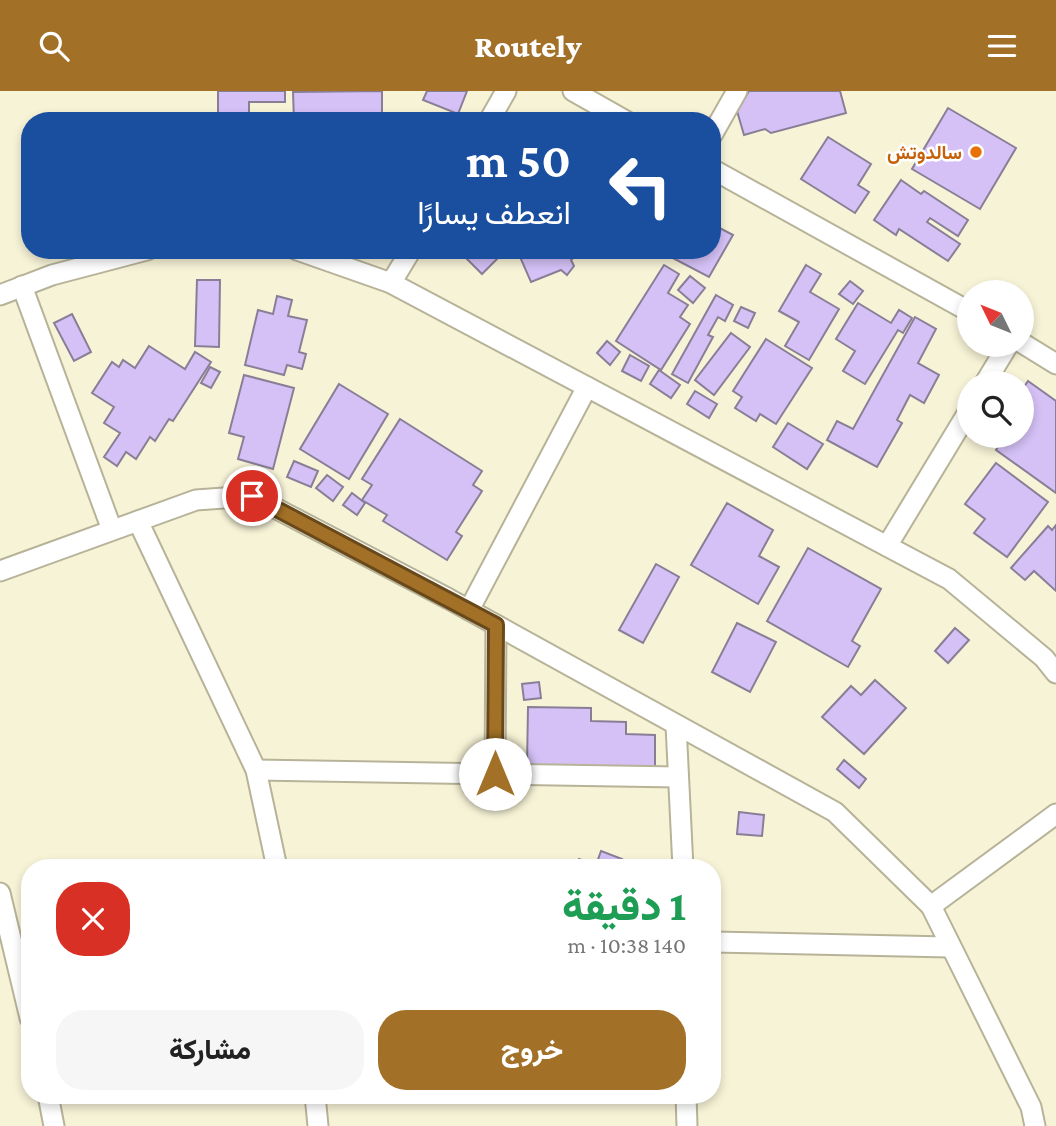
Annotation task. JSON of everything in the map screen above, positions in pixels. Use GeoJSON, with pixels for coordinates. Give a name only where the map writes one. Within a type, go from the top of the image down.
{"type":"FeatureCollection","features":[{"type":"Feature","properties":{"kind":"street"},"geometry":{"type":"LineString","coordinates":[[494,112],[506,91]]}},
{"type":"Feature","properties":{"kind":"street"},"geometry":{"type":"LineString","coordinates":[[573,91],[610,112]]}},
{"type":"Feature","properties":{"kind":"street"},"geometry":{"type":"LineString","coordinates":[[721,119],[737,91]]}},
{"type":"Feature","properties":{"kind":"street"},"geometry":{"type":"LineString","coordinates":[[721,174],[957,304]]}},
{"type":"Feature","properties":{"kind":"street"},"geometry":{"type":"LineString","coordinates":[[0,295],[116,259]]}},
{"type":"Feature","properties":{"kind":"street"},"geometry":{"type":"LineString","coordinates":[[323,259],[391,283],[949,579],[1044,658],[1056,673]]}},
{"type":"Feature","properties":{"kind":"street"},"geometry":{"type":"LineString","coordinates":[[391,283],[406,259]]}},
{"type":"Feature","properties":{"kind":"street"},"geometry":{"type":"LineString","coordinates":[[22,286],[112,530]]}},
{"type":"Feature","properties":{"kind":"street"},"geometry":{"type":"LineString","coordinates":[[1034,350],[1056,364]]}},
{"type":"Feature","properties":{"kind":"street"},"geometry":{"type":"LineString","coordinates":[[469,610],[587,387]]}},
{"type":"Feature","properties":{"kind":"street"},"geometry":{"type":"LineString","coordinates":[[887,546],[957,430]]}},
{"type":"Feature","properties":{"kind":"street"},"geometry":{"type":"LineString","coordinates":[[0,571],[196,500],[252,496],[469,610],[835,812],[932,905],[950,947],[1031,1107],[1035,1126]]}},
{"type":"Feature","properties":{"kind":"street"},"geometry":{"type":"LineString","coordinates":[[138,521],[256,770],[275,859]]}},
{"type":"Feature","properties":{"kind":"street"},"geometry":{"type":"LineString","coordinates":[[495,774],[496,625]]}},
{"type":"Feature","properties":{"kind":"street"},"geometry":{"type":"LineString","coordinates":[[676,725],[683,859]]}},
{"type":"Feature","properties":{"kind":"street"},"geometry":{"type":"LineString","coordinates":[[256,770],[678,777]]}},
{"type":"Feature","properties":{"kind":"street"},"geometry":{"type":"LineString","coordinates":[[932,905],[1056,814]]}},
{"type":"Feature","properties":{"kind":"street"},"geometry":{"type":"LineString","coordinates":[[0,893],[21,980]]}},
{"type":"Feature","properties":{"kind":"street"},"geometry":{"type":"LineString","coordinates":[[721,941],[950,947]]}},
{"type":"Feature","properties":{"kind":"street"},"geometry":{"type":"LineString","coordinates":[[50,1104],[54,1126]]}},
{"type":"Feature","properties":{"kind":"street"},"geometry":{"type":"LineString","coordinates":[[316,1104],[318,1126]]}},
{"type":"Feature","properties":{"kind":"street"},"geometry":{"type":"LineString","coordinates":[[686,1104],[687,1126]]}},
{"type":"Feature","properties":{"kind":"building"},"geometry":{"type":"Polygon","coordinates":[[[218,91],[285,91],[285,102],[249,102],[249,112],[218,112],[218,91]]]}},
{"type":"Feature","properties":{"kind":"building"},"geometry":{"type":"Polygon","coordinates":[[[382,91],[382,112],[294,112],[293,92],[382,91]]]}},
{"type":"Feature","properties":{"kind":"building"},"geometry":{"type":"Polygon","coordinates":[[[427,91],[467,91],[459,112],[423,100],[427,91]]]}},
{"type":"Feature","properties":{"kind":"building"},"geometry":{"type":"Polygon","coordinates":[[[749,91],[840,91],[846,113],[771,133],[765,129],[744,135],[737,111],[749,91]]]}},
{"type":"Feature","properties":{"kind":"building"},"geometry":{"type":"Polygon","coordinates":[[[948,108],[1016,148],[980,209],[912,169],[948,108]]]}},
{"type":"Feature","properties":{"kind":"building"},"geometry":{"type":"Polygon","coordinates":[[[828,137],[871,164],[858,185],[869,192],[855,213],[801,179],[828,137]]]}},
{"type":"Feature","properties":{"kind":"building"},"geometry":{"type":"Polygon","coordinates":[[[901,180],[921,194],[924,191],[968,220],[958,236],[930,218],[927,222],[960,244],[948,261],[899,229],[896,235],[874,220],[901,180]]]}},
{"type":"Feature","properties":{"kind":"building"},"geometry":{"type":"Polygon","coordinates":[[[721,229],[733,235],[721,256],[721,229]]]}},
{"type":"Feature","properties":{"kind":"building"},"geometry":{"type":"Polygon","coordinates":[[[467,259],[497,259],[482,274],[467,259]]]}},
{"type":"Feature","properties":{"kind":"building"},"geometry":{"type":"Polygon","coordinates":[[[521,259],[572,259],[574,266],[567,275],[561,270],[531,282],[521,259]]]}},
{"type":"Feature","properties":{"kind":"building"},"geometry":{"type":"Polygon","coordinates":[[[675,259],[719,259],[709,277],[675,259]]]}},
{"type":"Feature","properties":{"kind":"building"},"geometry":{"type":"Polygon","coordinates":[[[664,265],[679,274],[668,293],[688,305],[680,317],[690,324],[661,370],[616,341],[664,265]]]}},
{"type":"Feature","properties":{"kind":"building"},"geometry":{"type":"Polygon","coordinates":[[[806,265],[821,274],[810,292],[839,309],[809,360],[785,346],[799,322],[779,311],[806,265]]]}},
{"type":"Feature","properties":{"kind":"building"},"geometry":{"type":"Polygon","coordinates":[[[690,276],[705,288],[693,303],[678,290],[690,276]]]}},
{"type":"Feature","properties":{"kind":"building"},"geometry":{"type":"Polygon","coordinates":[[[197,280],[220,280],[219,347],[195,346],[197,280]]]}},
{"type":"Feature","properties":{"kind":"building"},"geometry":{"type":"Polygon","coordinates":[[[850,281],[863,291],[853,304],[839,294],[850,281]]]}},
{"type":"Feature","properties":{"kind":"building"},"geometry":{"type":"Polygon","coordinates":[[[716,295],[733,305],[725,321],[718,317],[708,335],[713,337],[688,383],[672,374],[716,295]]]}},
{"type":"Feature","properties":{"kind":"building"},"geometry":{"type":"Polygon","coordinates":[[[277,296],[292,300],[288,316],[307,320],[299,352],[306,354],[302,369],[287,365],[284,375],[245,365],[258,310],[273,314],[277,296]]]}},
{"type":"Feature","properties":{"kind":"building"},"geometry":{"type":"Polygon","coordinates":[[[858,303],[891,323],[899,310],[912,318],[903,333],[898,330],[865,384],[843,371],[855,351],[836,339],[858,303]]]}},
{"type":"Feature","properties":{"kind":"building"},"geometry":{"type":"Polygon","coordinates":[[[741,307],[755,313],[748,328],[734,321],[741,307]]]}},
{"type":"Feature","properties":{"kind":"building"},"geometry":{"type":"Polygon","coordinates":[[[72,314],[91,352],[74,361],[54,323],[72,314]]]}},
{"type":"Feature","properties":{"kind":"building"},"geometry":{"type":"Polygon","coordinates":[[[915,317],[936,329],[918,363],[939,375],[924,403],[910,395],[897,420],[902,423],[877,467],[827,440],[837,421],[853,429],[915,317]]]}},
{"type":"Feature","properties":{"kind":"building"},"geometry":{"type":"Polygon","coordinates":[[[731,333],[750,347],[714,395],[695,380],[731,333]]]}},
{"type":"Feature","properties":{"kind":"building"},"geometry":{"type":"Polygon","coordinates":[[[766,339],[812,368],[776,424],[760,414],[756,421],[735,408],[742,397],[733,391],[766,339]]]}},
{"type":"Feature","properties":{"kind":"building"},"geometry":{"type":"Polygon","coordinates":[[[607,341],[620,352],[610,365],[597,353],[607,341]]]}},
{"type":"Feature","properties":{"kind":"building"},"geometry":{"type":"Polygon","coordinates":[[[149,346],[185,369],[195,352],[211,362],[173,421],[169,419],[155,441],[150,437],[136,459],[126,452],[117,466],[104,457],[120,433],[104,423],[114,407],[92,393],[112,362],[119,367],[123,360],[135,368],[149,346]]]}},
{"type":"Feature","properties":{"kind":"building"},"geometry":{"type":"Polygon","coordinates":[[[630,355],[649,366],[641,381],[622,371],[630,355]]]}},
{"type":"Feature","properties":{"kind":"building"},"geometry":{"type":"Polygon","coordinates":[[[210,367],[220,372],[211,388],[201,383],[210,367]]]}},
{"type":"Feature","properties":{"kind":"building"},"geometry":{"type":"Polygon","coordinates":[[[659,370],[680,385],[671,398],[650,384],[659,370]]]}},
{"type":"Feature","properties":{"kind":"building"},"geometry":{"type":"Polygon","coordinates":[[[244,375],[294,388],[273,469],[238,459],[244,437],[229,433],[244,375]]]}},
{"type":"Feature","properties":{"kind":"building"},"geometry":{"type":"Polygon","coordinates":[[[339,384],[388,414],[349,479],[300,449],[339,384]]]}},
{"type":"Feature","properties":{"kind":"building"},"geometry":{"type":"Polygon","coordinates":[[[1034,385],[1056,401],[1056,493],[996,450],[1034,448],[1034,385]]]}},
{"type":"Feature","properties":{"kind":"building"},"geometry":{"type":"Polygon","coordinates":[[[695,391],[717,404],[709,418],[687,404],[695,391]]]}},
{"type":"Feature","properties":{"kind":"building"},"geometry":{"type":"Polygon","coordinates":[[[400,419],[482,471],[473,485],[482,491],[456,532],[462,536],[447,560],[383,521],[387,515],[362,500],[372,485],[362,479],[400,419]]]}},
{"type":"Feature","properties":{"kind":"building"},"geometry":{"type":"Polygon","coordinates":[[[788,423],[823,444],[807,469],[773,447],[788,423]]]}},
{"type":"Feature","properties":{"kind":"building"},"geometry":{"type":"Polygon","coordinates":[[[294,461],[318,471],[311,487],[287,477],[294,461]]]}},
{"type":"Feature","properties":{"kind":"building"},"geometry":{"type":"Polygon","coordinates":[[[996,463],[1048,502],[1007,557],[974,533],[985,519],[965,504],[996,463]]]}},
{"type":"Feature","properties":{"kind":"building"},"geometry":{"type":"Polygon","coordinates":[[[327,475],[343,487],[333,501],[316,488],[327,475]]]}},
{"type":"Feature","properties":{"kind":"building"},"geometry":{"type":"Polygon","coordinates":[[[352,493],[365,503],[357,515],[343,505],[352,493]]]}},
{"type":"Feature","properties":{"kind":"building"},"geometry":{"type":"Polygon","coordinates":[[[727,503],[773,530],[759,556],[779,567],[758,604],[691,565],[727,503]]]}},
{"type":"Feature","properties":{"kind":"building"},"geometry":{"type":"Polygon","coordinates":[[[1056,525],[1056,591],[1034,571],[1025,580],[1011,568],[1048,526],[1052,530],[1056,525]]]}},
{"type":"Feature","properties":{"kind":"building"},"geometry":{"type":"Polygon","coordinates":[[[808,548],[881,589],[852,641],[860,646],[848,667],[767,621],[808,548]]]}},
{"type":"Feature","properties":{"kind":"building"},"geometry":{"type":"Polygon","coordinates":[[[656,564],[679,577],[643,643],[619,630],[656,564]]]}},
{"type":"Feature","properties":{"kind":"building"},"geometry":{"type":"Polygon","coordinates":[[[737,623],[776,642],[750,692],[712,672],[737,623]]]}},
{"type":"Feature","properties":{"kind":"building"},"geometry":{"type":"Polygon","coordinates":[[[955,628],[969,640],[948,663],[935,651],[955,628]]]}},
{"type":"Feature","properties":{"kind":"building"},"geometry":{"type":"Polygon","coordinates":[[[875,680],[906,708],[864,754],[822,717],[851,686],[861,695],[875,680]]]}},
{"type":"Feature","properties":{"kind":"building"},"geometry":{"type":"Polygon","coordinates":[[[539,682],[541,698],[524,700],[522,684],[539,682]]]}},
{"type":"Feature","properties":{"kind":"building"},"geometry":{"type":"Polygon","coordinates":[[[528,707],[591,708],[591,721],[626,722],[626,734],[655,735],[655,767],[527,765],[528,707]]]}},
{"type":"Feature","properties":{"kind":"building"},"geometry":{"type":"Polygon","coordinates":[[[844,760],[866,779],[859,788],[837,769],[844,760]]]}},
{"type":"Feature","properties":{"kind":"building"},"geometry":{"type":"Polygon","coordinates":[[[739,812],[764,815],[762,836],[737,834],[739,812]]]}},
{"type":"Feature","properties":{"kind":"building"},"geometry":{"type":"Polygon","coordinates":[[[601,851],[622,859],[598,859],[601,851]]]}},
{"type":"Feature","properties":{"kind":"place","name":"سالدوتش"},"geometry":{"type":"Point","coordinates":[976,152]}},
{"type":"Feature","properties":{"kind":"route"},"geometry":{"type":"LineString","coordinates":[[252,496],[496,625],[495,774]]}}]}
